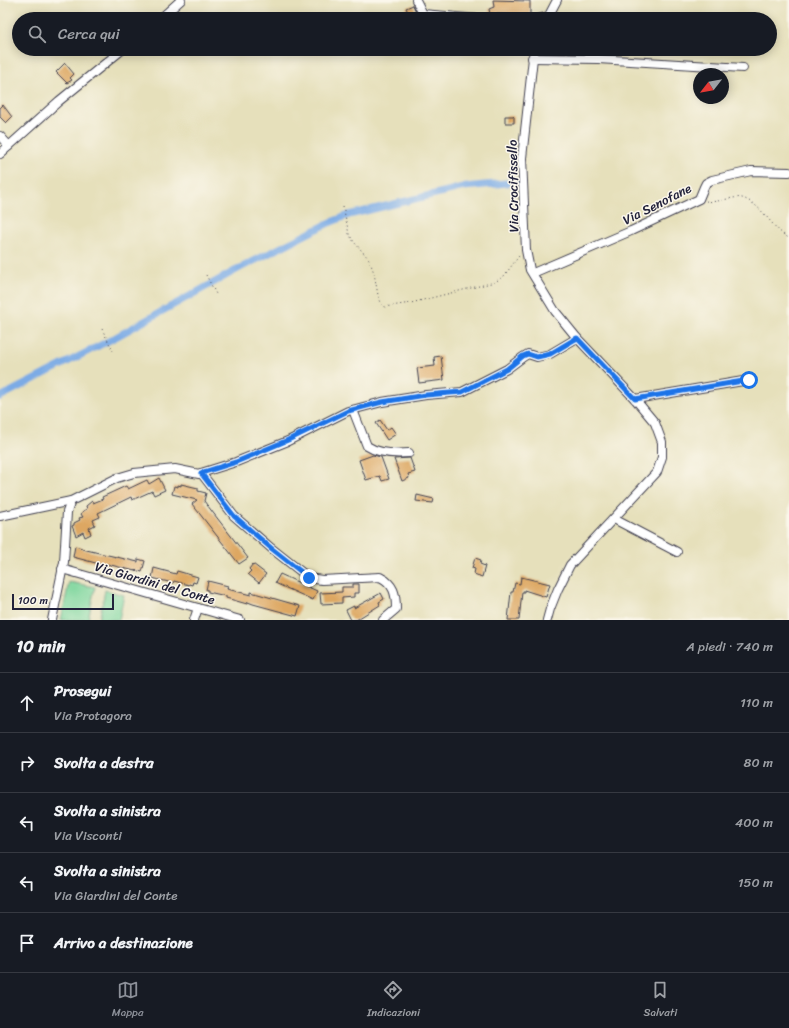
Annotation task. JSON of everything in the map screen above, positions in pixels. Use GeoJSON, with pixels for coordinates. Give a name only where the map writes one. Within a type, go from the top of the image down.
{"type":"FeatureCollection","features":[{"type":"Feature","properties":{"kind":"street"},"geometry":{"type":"LineString","coordinates":[[168,12],[181,0]]}},
{"type":"Feature","properties":{"kind":"street"},"geometry":{"type":"LineString","coordinates":[[416,0],[422,12]]}},
{"type":"Feature","properties":{"kind":"street"},"geometry":{"type":"LineString","coordinates":[[551,12],[557,0]]}},
{"type":"Feature","properties":{"kind":"street"},"geometry":{"type":"LineString","coordinates":[[0,154],[59,101],[114,56]]}},
{"type":"Feature","properties":{"kind":"street"},"geometry":{"type":"LineString","coordinates":[[532,58],[598,59],[743,68]]}},
{"type":"Feature","properties":{"kind":"street","name":"Via Crocifissello"},"geometry":{"type":"LineString","coordinates":[[532,58],[522,158],[527,252],[530,270],[555,311],[577,338],[635,399],[655,423],[662,442],[662,457],[658,472],[570,565],[553,602],[547,620]]}},
{"type":"Feature","properties":{"kind":"street"},"geometry":{"type":"LineString","coordinates":[[0,136],[9,146]]}},
{"type":"Feature","properties":{"kind":"street","name":"Via Senofane"},"geometry":{"type":"LineString","coordinates":[[533,273],[631,231],[699,199],[706,183],[712,180],[752,171],[789,172]]}},
{"type":"Feature","properties":{"kind":"street"},"geometry":{"type":"LineString","coordinates":[[0,516],[71,501],[117,478],[134,473],[175,469],[199,474],[236,462],[353,410],[382,402],[426,395],[462,392],[507,369],[523,356],[528,354],[537,357],[550,354],[577,338]]}},
{"type":"Feature","properties":{"kind":"street"},"geometry":{"type":"LineString","coordinates":[[635,399],[749,380]]}},
{"type":"Feature","properties":{"kind":"street"},"geometry":{"type":"LineString","coordinates":[[353,410],[367,446],[372,449],[391,454],[410,453]]}},
{"type":"Feature","properties":{"kind":"street"},"geometry":{"type":"LineString","coordinates":[[201,473],[234,516],[309,578],[322,580],[380,577],[388,581],[395,592],[396,609],[383,620]]}},
{"type":"Feature","properties":{"kind":"street"},"geometry":{"type":"LineString","coordinates":[[52,620],[62,569],[67,512],[71,501]]}},
{"type":"Feature","properties":{"kind":"street"},"geometry":{"type":"LineString","coordinates":[[614,519],[677,552]]}},
{"type":"Feature","properties":{"kind":"street","name":"Via Giardini del Conte"},"geometry":{"type":"LineString","coordinates":[[62,569],[240,620]]}},
{"type":"Feature","properties":{"kind":"street"},"geometry":{"type":"LineString","coordinates":[[194,620],[198,608]]}},
{"type":"Feature","properties":{"kind":"path"},"geometry":{"type":"LineString","coordinates":[[699,199],[708,202],[719,202],[745,198],[756,206],[782,234],[789,238]]}},
{"type":"Feature","properties":{"kind":"path"},"geometry":{"type":"LineString","coordinates":[[343,206],[349,234],[369,260],[374,273],[380,300],[384,307],[495,282],[504,276],[521,254],[527,252]]}},
{"type":"Feature","properties":{"kind":"path"},"geometry":{"type":"LineString","coordinates":[[206,275],[216,294]]}},
{"type":"Feature","properties":{"kind":"path"},"geometry":{"type":"LineString","coordinates":[[102,329],[113,351]]}},
{"type":"Feature","properties":{"kind":"green space"},"geometry":{"type":"Polygon","coordinates":[[[69,582],[95,587],[88,620],[61,620],[69,582]]]}},
{"type":"Feature","properties":{"kind":"green space"},"geometry":{"type":"Polygon","coordinates":[[[105,590],[124,595],[119,620],[99,620],[105,590]]]}},
{"type":"Feature","properties":{"kind":"building"},"geometry":{"type":"Polygon","coordinates":[[[493,0],[530,1],[530,12],[490,12],[489,9],[494,7],[493,0]]]}},
{"type":"Feature","properties":{"kind":"building"},"geometry":{"type":"Polygon","coordinates":[[[413,5],[416,12],[408,12],[406,8],[413,5]]]}},
{"type":"Feature","properties":{"kind":"building"},"geometry":{"type":"Polygon","coordinates":[[[65,63],[74,74],[70,78],[72,80],[67,83],[56,72],[65,63]]]}},
{"type":"Feature","properties":{"kind":"building"},"geometry":{"type":"Polygon","coordinates":[[[3,105],[12,117],[6,123],[0,117],[0,108],[3,105]]]}},
{"type":"Feature","properties":{"kind":"building"},"geometry":{"type":"Polygon","coordinates":[[[505,116],[513,116],[514,123],[505,123],[505,116]]]}},
{"type":"Feature","properties":{"kind":"building"},"geometry":{"type":"Polygon","coordinates":[[[441,356],[444,380],[419,383],[417,368],[435,366],[434,357],[441,356]]]}},
{"type":"Feature","properties":{"kind":"building"},"geometry":{"type":"Polygon","coordinates":[[[380,420],[387,430],[391,427],[396,434],[387,440],[376,423],[380,420]]]}},
{"type":"Feature","properties":{"kind":"building"},"geometry":{"type":"Polygon","coordinates":[[[373,455],[381,457],[389,479],[382,481],[380,476],[366,480],[359,460],[373,455]]]}},
{"type":"Feature","properties":{"kind":"building"},"geometry":{"type":"Polygon","coordinates":[[[410,458],[415,472],[408,474],[409,478],[402,481],[394,459],[410,458]]]}},
{"type":"Feature","properties":{"kind":"building"},"geometry":{"type":"Polygon","coordinates":[[[159,478],[165,490],[154,495],[152,491],[132,500],[131,497],[98,513],[100,517],[93,520],[95,525],[89,528],[91,534],[85,537],[83,532],[76,536],[72,526],[80,520],[79,518],[83,517],[81,514],[87,509],[86,506],[92,501],[93,503],[103,499],[102,497],[126,486],[128,489],[147,480],[149,484],[159,478]]]}},
{"type":"Feature","properties":{"kind":"building"},"geometry":{"type":"Polygon","coordinates":[[[181,484],[198,488],[198,491],[206,493],[204,501],[248,558],[239,564],[192,504],[197,500],[172,494],[174,486],[178,487],[178,485],[181,486],[181,484]]]}},
{"type":"Feature","properties":{"kind":"building"},"geometry":{"type":"Polygon","coordinates":[[[417,495],[434,499],[433,503],[416,501],[417,495]]]}},
{"type":"Feature","properties":{"kind":"building"},"geometry":{"type":"Polygon","coordinates":[[[75,546],[138,562],[138,559],[145,561],[142,572],[107,564],[107,566],[73,557],[75,546]]]}},
{"type":"Feature","properties":{"kind":"building"},"geometry":{"type":"Polygon","coordinates":[[[475,558],[481,560],[480,564],[485,566],[482,577],[474,574],[475,569],[472,568],[475,558]]]}},
{"type":"Feature","properties":{"kind":"building"},"geometry":{"type":"Polygon","coordinates":[[[253,564],[266,574],[259,583],[248,574],[251,571],[249,569],[253,564]]]}},
{"type":"Feature","properties":{"kind":"building"},"geometry":{"type":"Polygon","coordinates":[[[154,568],[176,574],[177,571],[198,577],[196,583],[193,582],[192,585],[174,581],[173,583],[152,578],[154,568]]]}},
{"type":"Feature","properties":{"kind":"building"},"geometry":{"type":"Polygon","coordinates":[[[280,574],[317,591],[313,600],[275,583],[280,574]]]}},
{"type":"Feature","properties":{"kind":"building"},"geometry":{"type":"Polygon","coordinates":[[[521,577],[550,584],[546,597],[524,590],[524,592],[522,592],[519,620],[508,620],[511,592],[513,592],[515,583],[520,584],[521,577]]]}},
{"type":"Feature","properties":{"kind":"building"},"geometry":{"type":"Polygon","coordinates":[[[208,581],[228,586],[227,589],[251,595],[251,592],[300,606],[297,616],[248,602],[247,604],[226,598],[226,596],[208,592],[208,590],[206,590],[208,581]]]}},
{"type":"Feature","properties":{"kind":"building"},"geometry":{"type":"Polygon","coordinates":[[[353,584],[359,584],[359,593],[354,593],[354,597],[342,598],[342,603],[321,604],[320,593],[342,592],[342,587],[353,587],[353,584]]]}},
{"type":"Feature","properties":{"kind":"building"},"geometry":{"type":"Polygon","coordinates":[[[381,593],[384,599],[379,602],[380,605],[356,620],[351,620],[346,610],[354,606],[354,608],[381,593]]]}},
{"type":"Feature","properties":{"kind":"waterway"},"geometry":{"type":"LineString","coordinates":[[0,397],[114,338],[240,268],[329,223],[349,215],[464,187],[517,182]]}},
{"type":"Feature","properties":{"kind":"route"},"geometry":{"type":"LineString","coordinates":[[309,578],[234,516],[201,473],[236,462],[288,440],[348,411],[382,402],[426,395],[462,392],[507,369],[523,356],[528,354],[537,357],[550,354],[577,338],[635,399],[749,380]]}}]}
